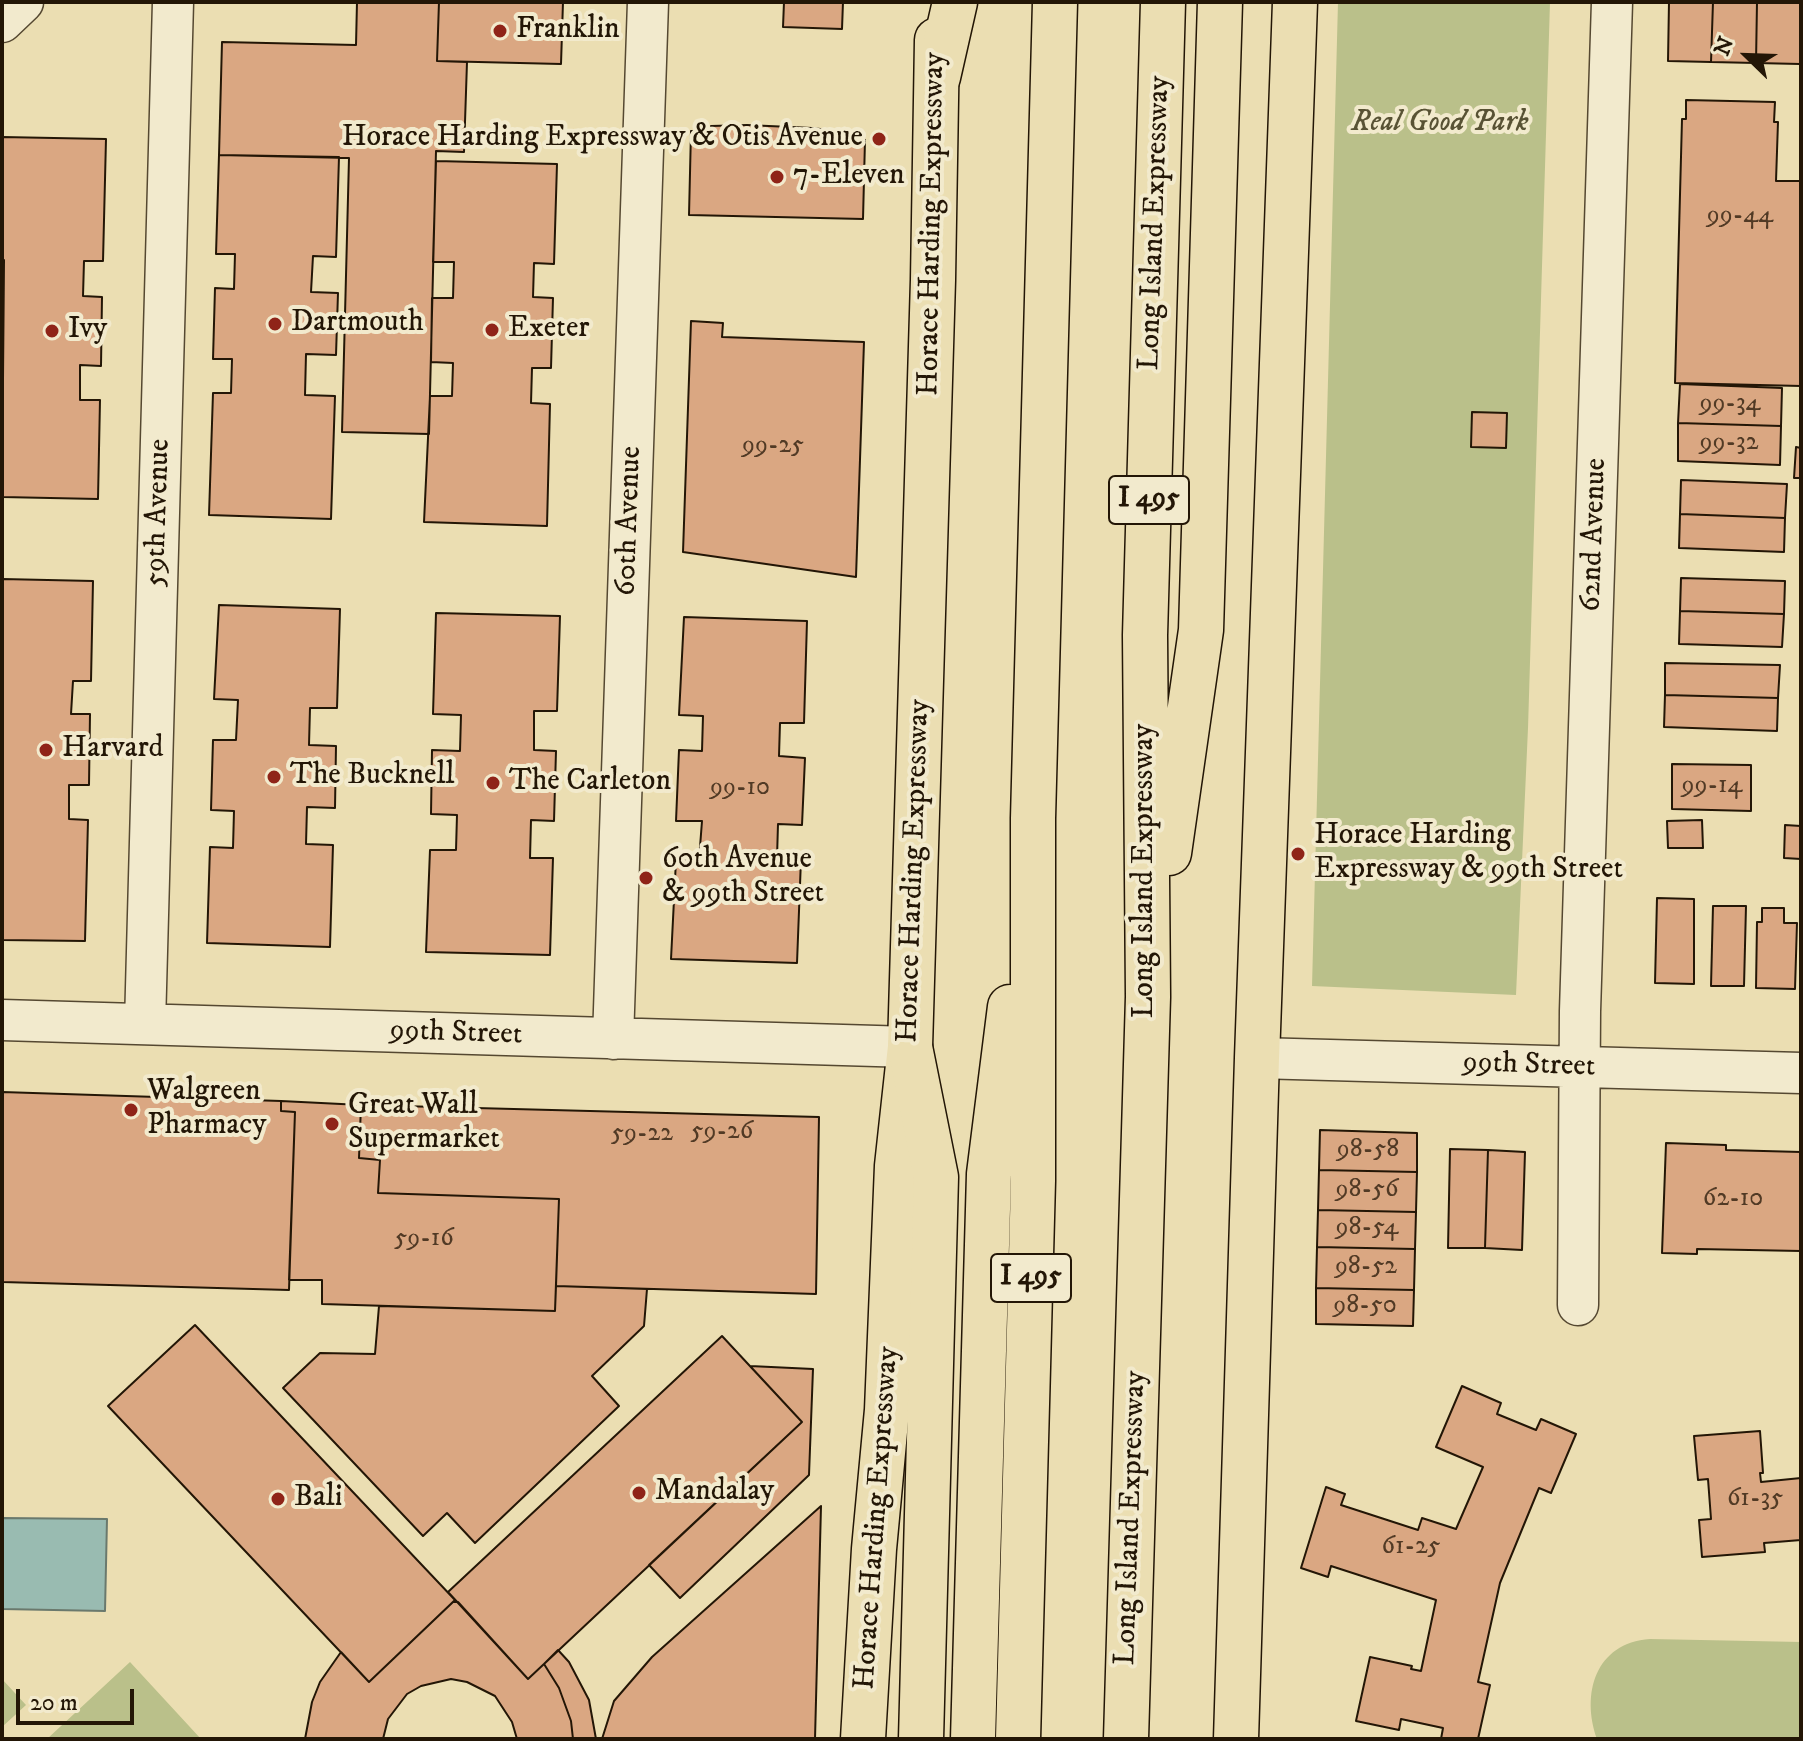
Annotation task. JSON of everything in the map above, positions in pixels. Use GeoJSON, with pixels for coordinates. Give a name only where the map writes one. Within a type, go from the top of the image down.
{"type":"FeatureCollection","features":[{"type":"Feature","properties":{"kind":"main road","name":"Horace Harding Expressway"},"geometry":{"type":"LineString","coordinates":[[863,1739],[873,1565],[887,1410],[897,1166],[910,1047],[938,77],[935,2]]}},
{"type":"Feature","properties":{"kind":"main road"},"geometry":{"type":"LineString","coordinates":[[938,77],[955,2]]}},
{"type":"Feature","properties":{"kind":"main road","name":"I 495"},"geometry":{"type":"LineString","coordinates":[[1018,1739],[1033,1181],[1033,818],[1055,2]]}},
{"type":"Feature","properties":{"kind":"main road","name":"Long Island Expressway"},"geometry":{"type":"LineString","coordinates":[[1126,1739],[1148,997],[1145,635],[1163,2]]}},
{"type":"Feature","properties":{"kind":"main road"},"geometry":{"type":"LineString","coordinates":[[1148,997],[1201,630],[1220,2]]}},
{"type":"Feature","properties":{"kind":"main road"},"geometry":{"type":"LineString","coordinates":[[1236,1739],[1295,2]]}},
{"type":"Feature","properties":{"kind":"main road"},"geometry":{"type":"LineString","coordinates":[[973,1739],[989,1174],[1033,818]]}},
{"type":"Feature","properties":{"kind":"main road"},"geometry":{"type":"LineString","coordinates":[[910,1047],[936,1177],[921,1739]]}},
{"type":"Feature","properties":{"kind":"street"},"geometry":{"type":"LineString","coordinates":[[2,22],[23,2]]}},
{"type":"Feature","properties":{"kind":"street","name":"59th Avenue"},"geometry":{"type":"LineString","coordinates":[[145,1024],[173,2]]}},
{"type":"Feature","properties":{"kind":"street","name":"60th Avenue"},"geometry":{"type":"LineString","coordinates":[[613,1039],[648,2]]}},
{"type":"Feature","properties":{"kind":"street","name":"62nd Avenue"},"geometry":{"type":"LineString","coordinates":[[1578,1305],[1579,1068],[1612,2]]}},
{"type":"Feature","properties":{"kind":"street","name":"99th Street"},"geometry":{"type":"LineString","coordinates":[[2,1020],[910,1047]]}},
{"type":"Feature","properties":{"kind":"street","name":"99th Street"},"geometry":{"type":"LineString","coordinates":[[1257,1058],[1801,1073]]}},
{"type":"Feature","properties":{"kind":"green space","name":"Real Good Park"},"geometry":{"type":"Polygon","coordinates":[[[1338,2],[1550,2],[1528,728],[1516,995],[1312,986],[1338,2]]]}},
{"type":"Feature","properties":{"kind":"green space"},"geometry":{"type":"Polygon","coordinates":[[[1650,1639],[1801,1642],[1801,1739],[1597,1739],[1591,1705],[1597,1674],[1616,1650],[1650,1639]]]}},
{"type":"Feature","properties":{"kind":"green space"},"geometry":{"type":"Polygon","coordinates":[[[130,1662],[201,1739],[47,1739],[130,1662]]]}},
{"type":"Feature","properties":{"kind":"green space"},"geometry":{"type":"Polygon","coordinates":[[[2,1679],[26,1705],[2,1727],[2,1679]]]}},
{"type":"Feature","properties":{"kind":"water"},"geometry":{"type":"Polygon","coordinates":[[[2,1518],[107,1519],[105,1611],[2,1609],[2,1518]]]}},
{"type":"Feature","properties":{"kind":"building"},"geometry":{"type":"Polygon","coordinates":[[[357,2],[439,2],[437,61],[467,62],[464,152],[436,151],[429,434],[342,432],[349,158],[219,155],[222,42],[356,45],[357,2]]]}},
{"type":"Feature","properties":{"kind":"building","name":"Franklin"},"geometry":{"type":"Polygon","coordinates":[[[439,2],[563,2],[561,64],[437,61],[439,2]]]}},
{"type":"Feature","properties":{"kind":"building"},"geometry":{"type":"Polygon","coordinates":[[[784,2],[843,2],[842,29],[783,27],[784,2]]]}},
{"type":"Feature","properties":{"kind":"building"},"geometry":{"type":"Polygon","coordinates":[[[1669,2],[1713,2],[1711,62],[1668,61],[1669,2]]]}},
{"type":"Feature","properties":{"kind":"building"},"geometry":{"type":"Polygon","coordinates":[[[1713,2],[1757,2],[1756,63],[1711,62],[1713,2]]]}},
{"type":"Feature","properties":{"kind":"building"},"geometry":{"type":"Polygon","coordinates":[[[1757,2],[1801,2],[1800,64],[1756,63],[1757,2]]]}},
{"type":"Feature","properties":{"kind":"building"},"geometry":{"type":"Polygon","coordinates":[[[1686,100],[1775,102],[1774,122],[1778,122],[1776,181],[1801,181],[1801,386],[1675,383],[1682,119],[1686,119],[1686,100]]]}},
{"type":"Feature","properties":{"kind":"building","name":"7-Eleven"},"geometry":{"type":"Polygon","coordinates":[[[747,125],[845,132],[845,139],[865,140],[863,219],[689,215],[691,131],[711,131],[711,126],[747,125]]]}},
{"type":"Feature","properties":{"kind":"building","name":"Ivy"},"geometry":{"type":"Polygon","coordinates":[[[2,137],[106,139],[103,261],[84,261],[83,296],[102,297],[101,366],[80,365],[80,400],[100,400],[98,499],[2,497],[2,137]]]}},
{"type":"Feature","properties":{"kind":"building","name":"Dartmouth"},"geometry":{"type":"Polygon","coordinates":[[[219,155],[339,157],[336,257],[313,256],[311,292],[338,293],[336,355],[306,354],[305,395],[335,396],[331,519],[209,515],[213,393],[231,393],[232,359],[213,359],[215,288],[234,289],[235,254],[216,254],[219,155]]]}},
{"type":"Feature","properties":{"kind":"building","name":"Exeter"},"geometry":{"type":"Polygon","coordinates":[[[436,161],[557,164],[554,264],[534,263],[533,297],[553,298],[551,368],[532,368],[531,403],[550,404],[547,526],[424,522],[430,396],[452,396],[453,363],[431,362],[432,298],[453,298],[454,262],[433,262],[436,161]]]}},
{"type":"Feature","properties":{"kind":"building"},"geometry":{"type":"Polygon","coordinates":[[[691,321],[723,323],[722,337],[864,342],[856,577],[683,552],[691,321]]]}},
{"type":"Feature","properties":{"kind":"building"},"geometry":{"type":"Polygon","coordinates":[[[1680,384],[1782,388],[1781,426],[1678,423],[1680,384]]]}},
{"type":"Feature","properties":{"kind":"building"},"geometry":{"type":"Polygon","coordinates":[[[1472,412],[1507,413],[1506,448],[1471,447],[1472,412]]]}},
{"type":"Feature","properties":{"kind":"building"},"geometry":{"type":"Polygon","coordinates":[[[1678,423],[1781,426],[1780,465],[1678,461],[1678,423]]]}},
{"type":"Feature","properties":{"kind":"building"},"geometry":{"type":"Polygon","coordinates":[[[1796,447],[1801,448],[1801,478],[1794,478],[1796,447]]]}},
{"type":"Feature","properties":{"kind":"building"},"geometry":{"type":"Polygon","coordinates":[[[1681,480],[1787,484],[1785,518],[1680,514],[1681,480]]]}},
{"type":"Feature","properties":{"kind":"building"},"geometry":{"type":"Polygon","coordinates":[[[1680,514],[1785,518],[1784,552],[1679,548],[1680,514]]]}},
{"type":"Feature","properties":{"kind":"building"},"geometry":{"type":"Polygon","coordinates":[[[1681,578],[1785,581],[1784,614],[1680,611],[1681,578]]]}},
{"type":"Feature","properties":{"kind":"building","name":"Harvard"},"geometry":{"type":"Polygon","coordinates":[[[2,579],[93,581],[91,681],[73,681],[71,714],[90,714],[89,785],[69,785],[69,819],[88,820],[85,941],[2,940],[2,579]]]}},
{"type":"Feature","properties":{"kind":"building","name":"The Bucknell"},"geometry":{"type":"Polygon","coordinates":[[[219,605],[340,609],[337,708],[310,708],[309,745],[336,746],[335,808],[307,807],[306,844],[333,845],[330,947],[207,943],[210,847],[233,848],[234,811],[211,810],[213,740],[236,740],[238,700],[214,699],[219,605]]]}},
{"type":"Feature","properties":{"kind":"building"},"geometry":{"type":"Polygon","coordinates":[[[1680,611],[1784,614],[1782,647],[1679,644],[1680,611]]]}},
{"type":"Feature","properties":{"kind":"building","name":"The Carleton"},"geometry":{"type":"Polygon","coordinates":[[[436,613],[560,616],[557,711],[534,711],[534,750],[556,751],[554,821],[531,820],[530,858],[553,858],[550,955],[426,952],[430,850],[456,850],[457,815],[431,814],[432,750],[460,751],[461,715],[433,714],[436,613]]]}},
{"type":"Feature","properties":{"kind":"building"},"geometry":{"type":"Polygon","coordinates":[[[684,617],[807,621],[804,723],[780,723],[779,756],[805,758],[802,825],[778,824],[777,858],[801,859],[797,963],[671,959],[676,860],[699,860],[702,821],[676,821],[679,750],[702,751],[703,716],[679,715],[684,617]]]}},
{"type":"Feature","properties":{"kind":"building"},"geometry":{"type":"Polygon","coordinates":[[[1665,663],[1780,665],[1778,698],[1665,695],[1665,663]]]}},
{"type":"Feature","properties":{"kind":"building"},"geometry":{"type":"Polygon","coordinates":[[[1665,695],[1778,698],[1777,731],[1664,727],[1665,695]]]}},
{"type":"Feature","properties":{"kind":"building"},"geometry":{"type":"Polygon","coordinates":[[[1672,764],[1751,765],[1751,811],[1672,809],[1672,764]]]}},
{"type":"Feature","properties":{"kind":"building"},"geometry":{"type":"Polygon","coordinates":[[[1702,820],[1703,848],[1668,848],[1667,821],[1702,820]]]}},
{"type":"Feature","properties":{"kind":"building"},"geometry":{"type":"Polygon","coordinates":[[[1785,825],[1801,826],[1801,859],[1784,858],[1785,825]]]}},
{"type":"Feature","properties":{"kind":"building"},"geometry":{"type":"Polygon","coordinates":[[[1657,898],[1694,899],[1694,984],[1655,983],[1657,898]]]}},
{"type":"Feature","properties":{"kind":"building"},"geometry":{"type":"Polygon","coordinates":[[[1713,906],[1746,906],[1744,986],[1711,986],[1713,906]]]}},
{"type":"Feature","properties":{"kind":"building"},"geometry":{"type":"Polygon","coordinates":[[[1762,908],[1784,908],[1784,923],[1797,923],[1795,989],[1756,988],[1757,922],[1762,922],[1762,908]]]}},
{"type":"Feature","properties":{"kind":"building"},"geometry":{"type":"Polygon","coordinates":[[[2,1092],[281,1101],[281,1111],[295,1112],[289,1290],[2,1282],[2,1092]]]}},
{"type":"Feature","properties":{"kind":"building"},"geometry":{"type":"Polygon","coordinates":[[[281,1101],[361,1105],[359,1158],[380,1160],[378,1193],[559,1199],[555,1311],[322,1304],[322,1280],[289,1280],[295,1112],[281,1111],[281,1101]]]}},
{"type":"Feature","properties":{"kind":"building"},"geometry":{"type":"Polygon","coordinates":[[[361,1105],[819,1117],[816,1294],[556,1286],[559,1199],[378,1193],[380,1160],[359,1158],[361,1105]]]}},
{"type":"Feature","properties":{"kind":"building"},"geometry":{"type":"Polygon","coordinates":[[[1320,1130],[1417,1133],[1417,1172],[1319,1170],[1320,1130]]]}},
{"type":"Feature","properties":{"kind":"building"},"geometry":{"type":"Polygon","coordinates":[[[1666,1143],[1726,1145],[1726,1150],[1801,1152],[1801,1251],[1697,1249],[1697,1254],[1662,1253],[1666,1143]]]}},
{"type":"Feature","properties":{"kind":"building"},"geometry":{"type":"Polygon","coordinates":[[[1450,1149],[1488,1150],[1485,1248],[1448,1248],[1450,1149]]]}},
{"type":"Feature","properties":{"kind":"building"},"geometry":{"type":"Polygon","coordinates":[[[1488,1150],[1525,1152],[1522,1250],[1485,1248],[1488,1150]]]}},
{"type":"Feature","properties":{"kind":"building"},"geometry":{"type":"Polygon","coordinates":[[[1319,1170],[1417,1172],[1416,1212],[1318,1210],[1319,1170]]]}},
{"type":"Feature","properties":{"kind":"building"},"geometry":{"type":"Polygon","coordinates":[[[1318,1210],[1416,1212],[1415,1249],[1317,1247],[1318,1210]]]}},
{"type":"Feature","properties":{"kind":"building"},"geometry":{"type":"Polygon","coordinates":[[[1317,1247],[1415,1249],[1414,1290],[1316,1288],[1317,1247]]]}},
{"type":"Feature","properties":{"kind":"building"},"geometry":{"type":"Polygon","coordinates":[[[556,1286],[647,1289],[644,1326],[592,1376],[619,1406],[475,1543],[447,1513],[423,1536],[283,1388],[320,1353],[375,1354],[379,1306],[555,1311],[556,1286]]]}},
{"type":"Feature","properties":{"kind":"building"},"geometry":{"type":"Polygon","coordinates":[[[1316,1288],[1414,1290],[1413,1326],[1316,1324],[1316,1288]]]}},
{"type":"Feature","properties":{"kind":"building","name":"Bali"},"geometry":{"type":"Polygon","coordinates":[[[195,1325],[455,1600],[369,1682],[108,1406],[195,1325]]]}},
{"type":"Feature","properties":{"kind":"building","name":"Mandalay"},"geometry":{"type":"Polygon","coordinates":[[[722,1336],[802,1422],[528,1679],[448,1592],[722,1336]]]}},
{"type":"Feature","properties":{"kind":"building"},"geometry":{"type":"Polygon","coordinates":[[[750,1366],[813,1369],[809,1475],[680,1598],[649,1565],[802,1422],[750,1366]]]}},
{"type":"Feature","properties":{"kind":"building"},"geometry":{"type":"Polygon","coordinates":[[[1462,1386],[1501,1403],[1497,1414],[1536,1430],[1541,1419],[1576,1434],[1551,1493],[1539,1488],[1500,1583],[1478,1682],[1490,1685],[1478,1739],[1441,1739],[1443,1728],[1401,1719],[1399,1730],[1356,1721],[1370,1657],[1412,1666],[1411,1669],[1421,1671],[1436,1600],[1331,1566],[1328,1577],[1301,1568],[1326,1487],[1345,1494],[1341,1505],[1418,1530],[1422,1518],[1456,1529],[1483,1467],[1436,1447],[1462,1386]]]}},
{"type":"Feature","properties":{"kind":"building"},"geometry":{"type":"Polygon","coordinates":[[[1760,1431],[1761,1482],[1801,1478],[1801,1540],[1764,1543],[1765,1552],[1702,1557],[1699,1520],[1711,1519],[1708,1479],[1698,1480],[1694,1436],[1760,1431]]]}},
{"type":"Feature","properties":{"kind":"building"},"geometry":{"type":"Polygon","coordinates":[[[821,1506],[815,1739],[602,1739],[614,1701],[652,1657],[821,1506]]]}},
{"type":"Feature","properties":{"kind":"building"},"geometry":{"type":"Polygon","coordinates":[[[453,1602],[458,1602],[528,1679],[544,1664],[559,1688],[571,1721],[573,1739],[517,1739],[512,1722],[495,1696],[467,1682],[451,1679],[421,1686],[407,1694],[388,1719],[383,1739],[305,1739],[312,1702],[320,1682],[341,1652],[369,1682],[453,1602]]]}},
{"type":"Feature","properties":{"kind":"building"},"geometry":{"type":"Polygon","coordinates":[[[558,1650],[569,1662],[589,1700],[596,1739],[573,1739],[571,1721],[559,1688],[544,1664],[558,1650]]]}},
{"type":"Feature","properties":{"kind":"place","name":"Franklin"},"geometry":{"type":"Point","coordinates":[500,31]}},
{"type":"Feature","properties":{"kind":"place","name":"Horace Harding Expressway & Otis Avenue"},"geometry":{"type":"Point","coordinates":[879,139]}},
{"type":"Feature","properties":{"kind":"place","name":"7-Eleven"},"geometry":{"type":"Point","coordinates":[777,177]}},
{"type":"Feature","properties":{"kind":"place","name":"Dartmouth"},"geometry":{"type":"Point","coordinates":[275,324]}},
{"type":"Feature","properties":{"kind":"place","name":"Exeter"},"geometry":{"type":"Point","coordinates":[492,330]}},
{"type":"Feature","properties":{"kind":"place","name":"Ivy"},"geometry":{"type":"Point","coordinates":[52,331]}},
{"type":"Feature","properties":{"kind":"place","name":"Harvard"},"geometry":{"type":"Point","coordinates":[46,750]}},
{"type":"Feature","properties":{"kind":"place","name":"The Bucknell"},"geometry":{"type":"Point","coordinates":[274,777]}},
{"type":"Feature","properties":{"kind":"place","name":"The Carleton"},"geometry":{"type":"Point","coordinates":[493,783]}},
{"type":"Feature","properties":{"kind":"place","name":"Horace Harding Expressway & 99th Street"},"geometry":{"type":"Point","coordinates":[1298,854]}},
{"type":"Feature","properties":{"kind":"place","name":"60th Avenue & 99th Street"},"geometry":{"type":"Point","coordinates":[646,878]}},
{"type":"Feature","properties":{"kind":"place","name":"Walgreen Pharmacy"},"geometry":{"type":"Point","coordinates":[131,1110]}},
{"type":"Feature","properties":{"kind":"place","name":"Great Wall Supermarket"},"geometry":{"type":"Point","coordinates":[332,1124]}},
{"type":"Feature","properties":{"kind":"place","name":"Mandalay"},"geometry":{"type":"Point","coordinates":[639,1493]}},
{"type":"Feature","properties":{"kind":"place","name":"Bali"},"geometry":{"type":"Point","coordinates":[278,1499]}}]}
